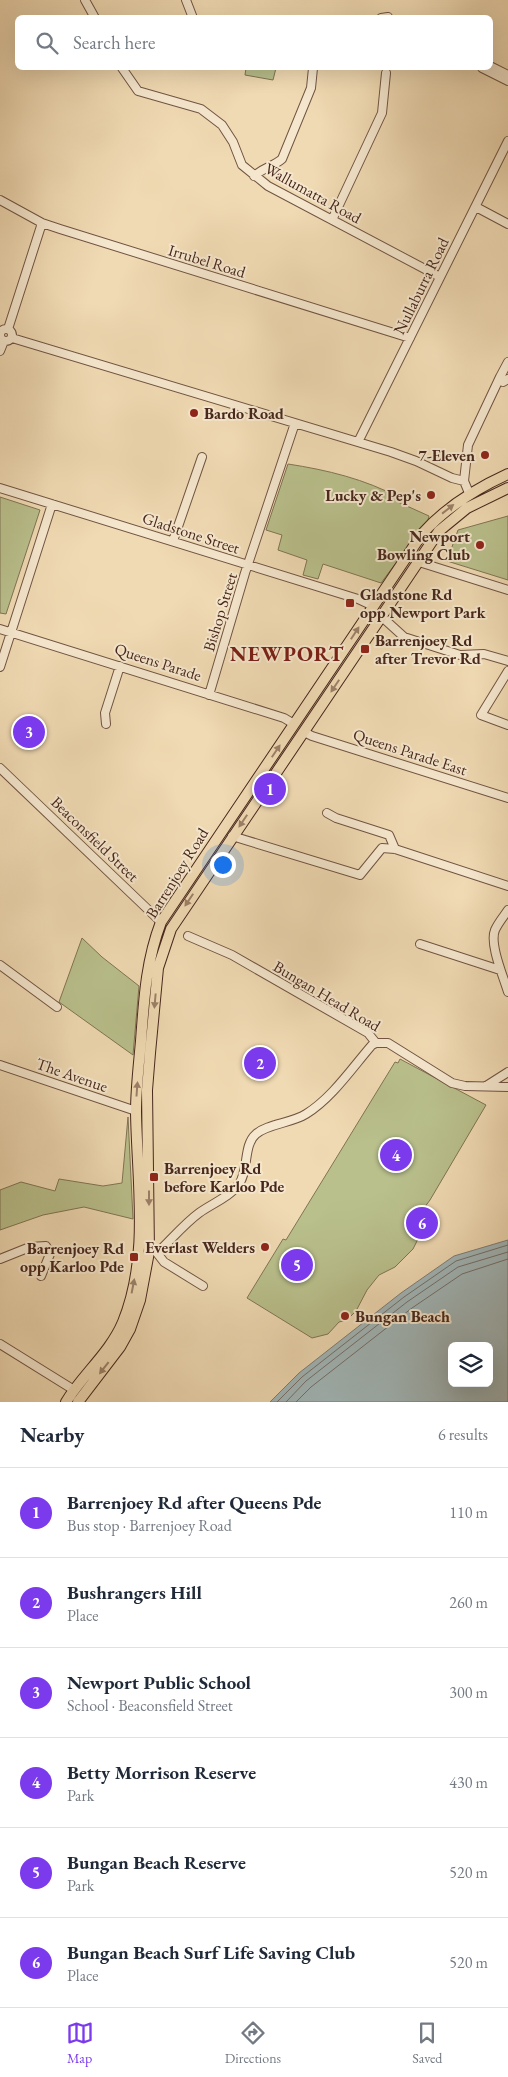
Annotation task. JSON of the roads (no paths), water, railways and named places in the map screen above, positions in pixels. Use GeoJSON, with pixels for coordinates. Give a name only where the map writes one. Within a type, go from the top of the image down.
{"type":"FeatureCollection","features":[{"type":"Feature","properties":{"kind":"main road","name":"Barrenjoey Road"},"geometry":{"type":"LineString","coordinates":[[66,1402],[118,1333],[128,1304],[138,1258],[140,1227],[136,1111],[145,984],[150,955],[161,922],[373,606],[433,522],[469,494],[508,474]]}},
{"type":"Feature","properties":{"kind":"main road"},"geometry":{"type":"LineString","coordinates":[[496,480],[508,486]]}},
{"type":"Feature","properties":{"kind":"main road","name":"Barrenjoey Road"},"geometry":{"type":"LineString","coordinates":[[78,1402],[120,1347],[130,1329],[153,1252],[147,1090],[158,968],[171,929],[439,531],[457,514],[508,486]]}},
{"type":"Feature","properties":{"kind":"main road"},"geometry":{"type":"LineString","coordinates":[[469,494],[475,503]]}},
{"type":"Feature","properties":{"kind":"main road"},"geometry":{"type":"LineString","coordinates":[[408,556],[419,562]]}},
{"type":"Feature","properties":{"kind":"main road"},"geometry":{"type":"LineString","coordinates":[[373,606],[382,617]]}},
{"type":"Feature","properties":{"kind":"main road","name":"Queens Parade"},"geometry":{"type":"LineString","coordinates":[[294,724],[304,732]]}},
{"type":"Feature","properties":{"kind":"main road","name":"Beaconsfield Street"},"geometry":{"type":"LineString","coordinates":[[161,922],[171,929]]}},
{"type":"Feature","properties":{"kind":"main road"},"geometry":{"type":"LineString","coordinates":[[138,1258],[153,1252]]}},
{"type":"Feature","properties":{"kind":"street"},"geometry":{"type":"LineString","coordinates":[[85,0],[93,15]]}},
{"type":"Feature","properties":{"kind":"street"},"geometry":{"type":"LineString","coordinates":[[186,0],[192,15]]}},
{"type":"Feature","properties":{"kind":"street"},"geometry":{"type":"LineString","coordinates":[[493,68],[508,75]]}},
{"type":"Feature","properties":{"kind":"street","name":"Wallumatta Road"},"geometry":{"type":"LineString","coordinates":[[123,70],[138,91],[202,109],[212,115],[222,125],[233,142],[242,164],[268,186],[440,277]]}},
{"type":"Feature","properties":{"kind":"street"},"geometry":{"type":"LineString","coordinates":[[254,176],[282,159],[311,88],[313,70]]}},
{"type":"Feature","properties":{"kind":"street"},"geometry":{"type":"LineString","coordinates":[[486,70],[508,80]]}},
{"type":"Feature","properties":{"kind":"street"},"geometry":{"type":"LineString","coordinates":[[332,220],[382,113],[386,73]]}},
{"type":"Feature","properties":{"kind":"street","name":"Nullaburra Road"},"geometry":{"type":"LineString","coordinates":[[358,442],[508,141]]}},
{"type":"Feature","properties":{"kind":"street","name":"Irrubel Road"},"geometry":{"type":"LineString","coordinates":[[0,200],[42,223],[410,338]]}},
{"type":"Feature","properties":{"kind":"street"},"geometry":{"type":"LineString","coordinates":[[476,208],[508,224]]}},
{"type":"Feature","properties":{"kind":"street"},"geometry":{"type":"LineString","coordinates":[[0,351],[3,334],[42,223]]}},
{"type":"Feature","properties":{"kind":"street"},"geometry":{"type":"LineString","coordinates":[[3,334],[12,333],[12,338],[358,442],[416,461],[452,478],[464,481]]}},
{"type":"Feature","properties":{"kind":"street"},"geometry":{"type":"LineString","coordinates":[[469,494],[464,481],[468,445],[492,394],[506,377],[508,362]]}},
{"type":"Feature","properties":{"kind":"street","name":"Bishop Street"},"geometry":{"type":"LineString","coordinates":[[209,694],[248,566],[295,423]]}},
{"type":"Feature","properties":{"kind":"street"},"geometry":{"type":"LineString","coordinates":[[173,541],[202,457]]}},
{"type":"Feature","properties":{"kind":"street","name":"Gladstone Street"},"geometry":{"type":"LineString","coordinates":[[0,488],[358,599],[373,606]]}},
{"type":"Feature","properties":{"kind":"street"},"geometry":{"type":"LineString","coordinates":[[0,667],[52,504]]}},
{"type":"Feature","properties":{"kind":"street"},"geometry":{"type":"LineString","coordinates":[[419,562],[508,590]]}},
{"type":"Feature","properties":{"kind":"street"},"geometry":{"type":"LineString","coordinates":[[382,617],[404,637],[460,655],[484,654],[508,661]]}},
{"type":"Feature","properties":{"kind":"street","name":"Queens Parade"},"geometry":{"type":"LineString","coordinates":[[0,629],[284,718],[294,724]]}},
{"type":"Feature","properties":{"kind":"street"},"geometry":{"type":"LineString","coordinates":[[106,724],[105,713],[120,666]]}},
{"type":"Feature","properties":{"kind":"street"},"geometry":{"type":"LineString","coordinates":[[508,671],[481,715],[508,725]]}},
{"type":"Feature","properties":{"kind":"street","name":"Queens Parade East"},"geometry":{"type":"LineString","coordinates":[[304,732],[508,798]]}},
{"type":"Feature","properties":{"kind":"street","name":"Beaconsfield Street"},"geometry":{"type":"LineString","coordinates":[[0,768],[161,922]]}},
{"type":"Feature","properties":{"kind":"street"},"geometry":{"type":"LineString","coordinates":[[328,812],[336,818],[389,835],[395,849]]}},
{"type":"Feature","properties":{"kind":"street"},"geometry":{"type":"LineString","coordinates":[[232,836],[360,875],[382,848],[395,849],[508,886]]}},
{"type":"Feature","properties":{"kind":"street"},"geometry":{"type":"LineString","coordinates":[[508,910],[493,936],[500,970],[508,991]]}},
{"type":"Feature","properties":{"kind":"street","name":"Bungan Head Road"},"geometry":{"type":"LineString","coordinates":[[188,936],[232,956],[368,1033],[376,1043],[388,1043],[452,1083],[465,1086],[508,1087]]}},
{"type":"Feature","properties":{"kind":"street"},"geometry":{"type":"LineString","coordinates":[[420,944],[500,970]]}},
{"type":"Feature","properties":{"kind":"street"},"geometry":{"type":"LineString","coordinates":[[0,965],[57,1007]]}},
{"type":"Feature","properties":{"kind":"street"},"geometry":{"type":"LineString","coordinates":[[203,1286],[164,1262],[153,1252],[198,1213],[235,1189],[244,1173],[250,1144],[254,1135],[308,1113],[325,1098],[372,1045],[376,1043]]}},
{"type":"Feature","properties":{"kind":"street","name":"The Avenue"},"geometry":{"type":"LineString","coordinates":[[0,1065],[136,1111]]}},
{"type":"Feature","properties":{"kind":"street"},"geometry":{"type":"LineString","coordinates":[[486,1086],[508,1072]]}},
{"type":"Feature","properties":{"kind":"street"},"geometry":{"type":"LineString","coordinates":[[0,1260],[30,1247],[46,1246],[50,1254],[41,1276]]}},
{"type":"Feature","properties":{"kind":"street"},"geometry":{"type":"LineString","coordinates":[[0,1344],[74,1390]]}},
{"type":"Feature","properties":{"kind":"water"},"geometry":{"type":"Polygon","coordinates":[[[508,1240],[508,1402],[270,1402],[299,1373],[401,1293],[454,1256],[508,1240]]]}},
{"type":"Feature","properties":{"kind":"place","name":"Bardo Road"},"geometry":{"type":"Point","coordinates":[194,413]}},
{"type":"Feature","properties":{"kind":"place","name":"7-Eleven"},"geometry":{"type":"Point","coordinates":[485,455]}},
{"type":"Feature","properties":{"kind":"place","name":"Lucky & Pep's"},"geometry":{"type":"Point","coordinates":[431,495]}},
{"type":"Feature","properties":{"kind":"place","name":"Newport Bowling Club"},"geometry":{"type":"Point","coordinates":[480,545]}},
{"type":"Feature","properties":{"kind":"place","name":"Gladstone Rd opp Newport Park"},"geometry":{"type":"Point","coordinates":[350,603]}},
{"type":"Feature","properties":{"kind":"place","name":"Barrenjoey Rd after Trevor Rd"},"geometry":{"type":"Point","coordinates":[365,649]}},
{"type":"Feature","properties":{"kind":"place","name":"Newport Public School"},"geometry":{"type":"Point","coordinates":[29,732]}},
{"type":"Feature","properties":{"kind":"place","name":"Barrenjoey Rd after Queens Pde"},"geometry":{"type":"Point","coordinates":[270,789]}},
{"type":"Feature","properties":{"kind":"place","name":"Bushrangers Hill"},"geometry":{"type":"Point","coordinates":[260,1063]}},
{"type":"Feature","properties":{"kind":"place","name":"Betty Morrison Reserve"},"geometry":{"type":"Point","coordinates":[396,1155]}},
{"type":"Feature","properties":{"kind":"place","name":"Barrenjoey Rd before Karloo Pde"},"geometry":{"type":"Point","coordinates":[154,1177]}},
{"type":"Feature","properties":{"kind":"place","name":"Bungan Beach Surf Life Saving Club"},"geometry":{"type":"Point","coordinates":[422,1223]}},
{"type":"Feature","properties":{"kind":"place","name":"Everlast Welders"},"geometry":{"type":"Point","coordinates":[265,1247]}},
{"type":"Feature","properties":{"kind":"place","name":"Barrenjoey Rd opp Karloo Pde"},"geometry":{"type":"Point","coordinates":[134,1257]}},
{"type":"Feature","properties":{"kind":"place","name":"Bungan Beach Reserve"},"geometry":{"type":"Point","coordinates":[297,1265]}},
{"type":"Feature","properties":{"kind":"place","name":"Bungan Beach"},"geometry":{"type":"Point","coordinates":[345,1316]}},
{"type":"Feature","properties":{"kind":"district","name":"NEWPORT"},"geometry":{"type":"Point","coordinates":[287,653]}}]}
